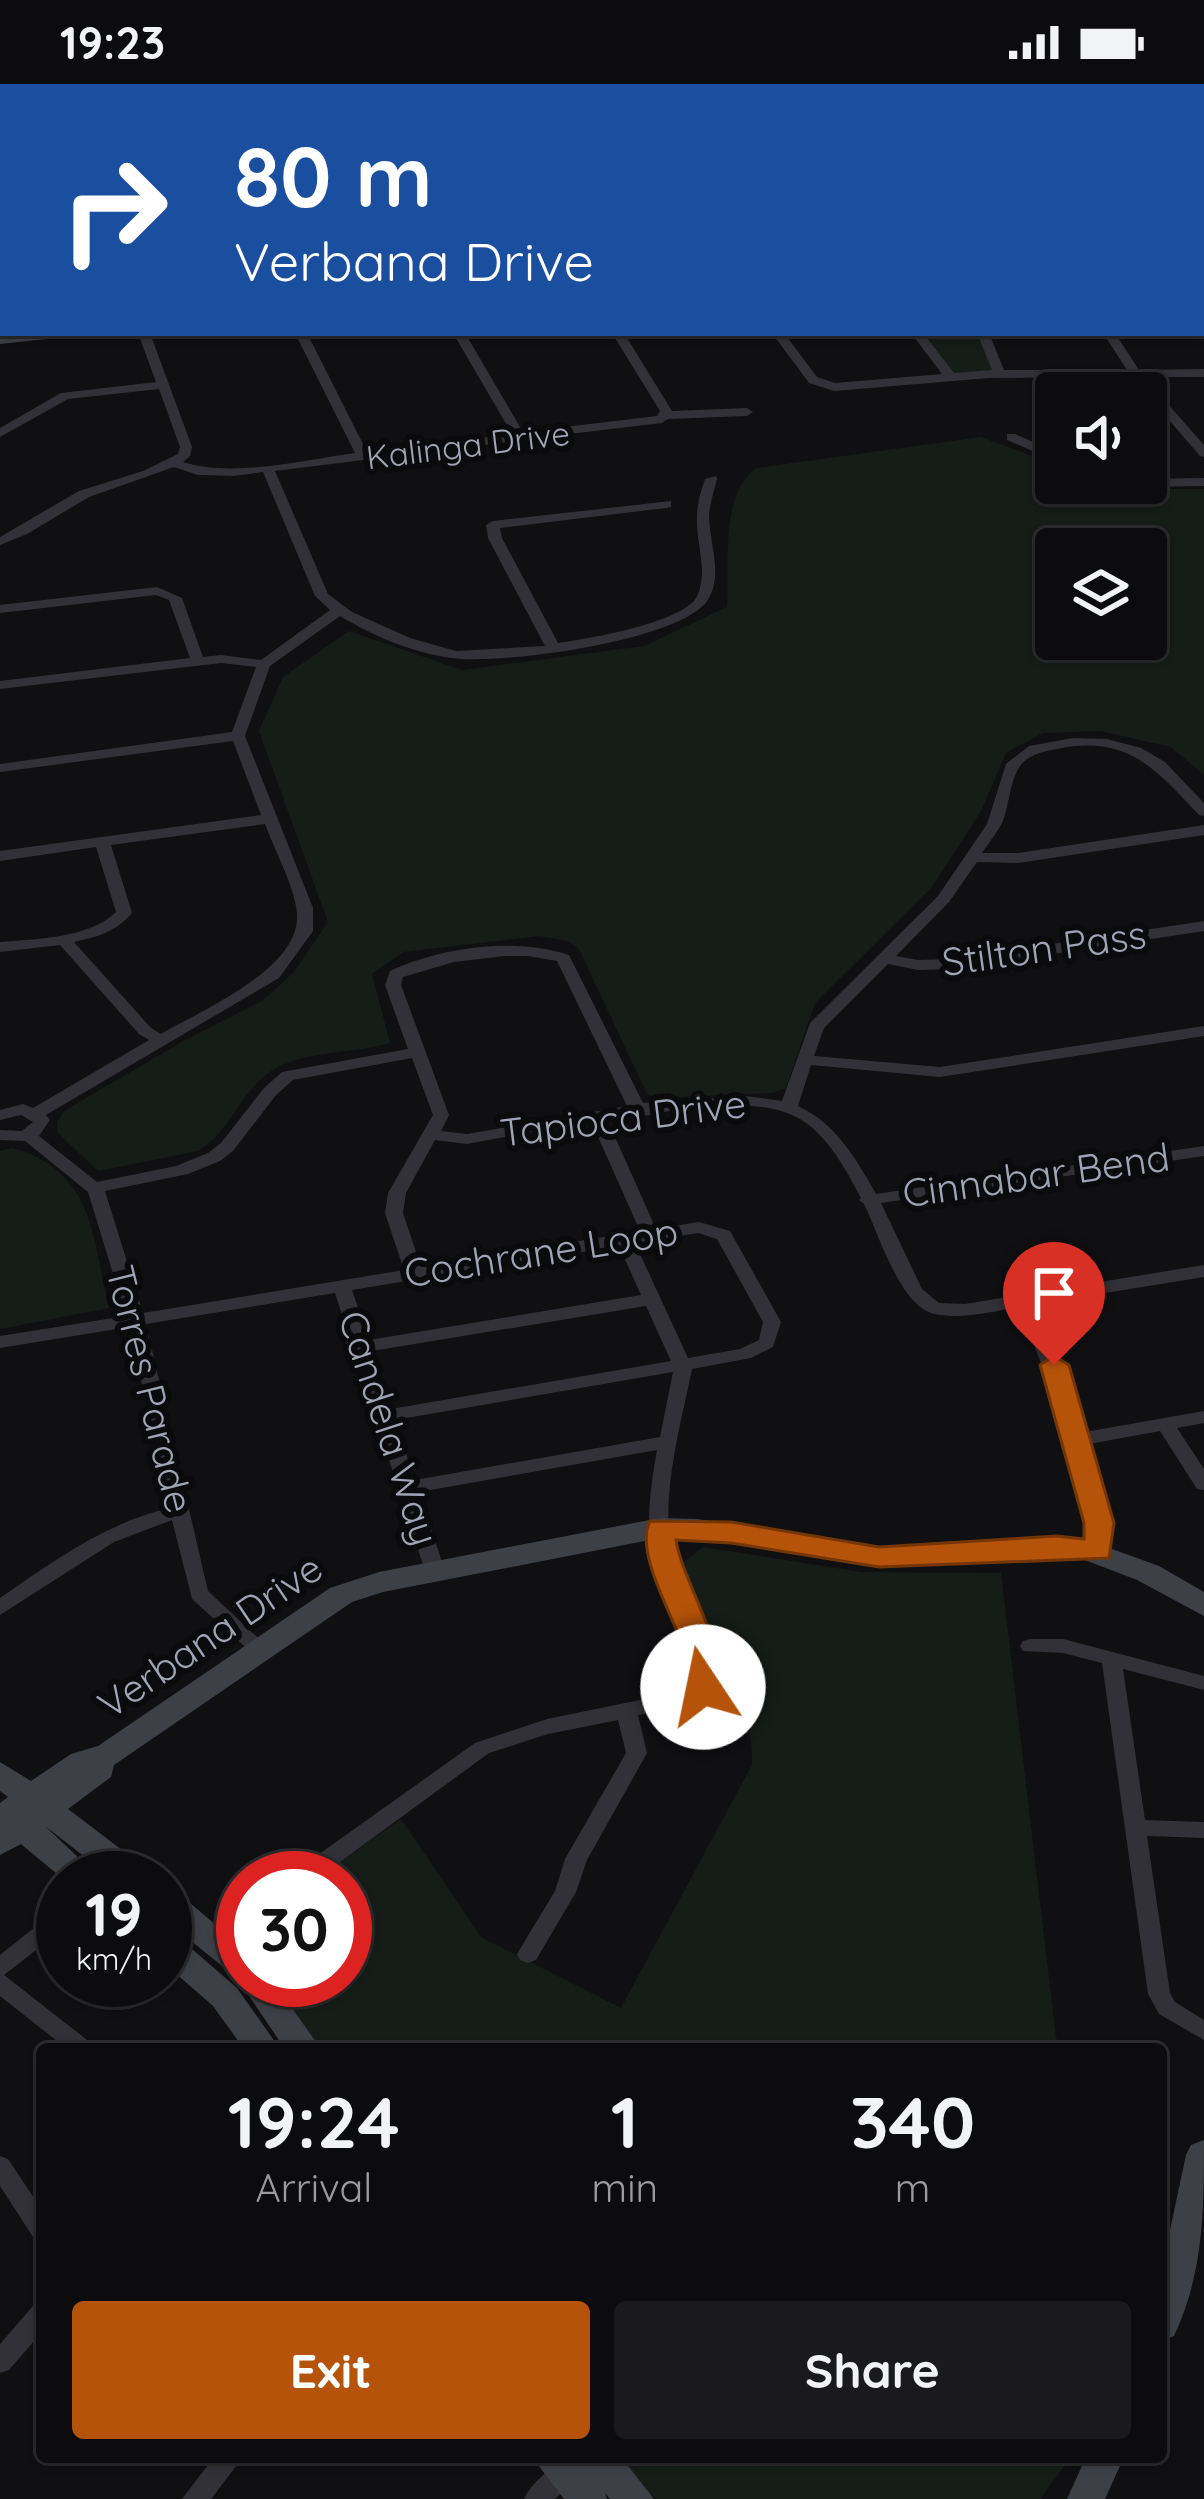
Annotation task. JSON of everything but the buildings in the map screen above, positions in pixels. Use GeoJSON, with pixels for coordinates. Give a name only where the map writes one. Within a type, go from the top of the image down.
{"type":"FeatureCollection","features":[{"type":"Feature","properties":{"kind":"street"},"geometry":{"type":"LineString","coordinates":[[0,541],[82,495],[173,464],[186,447],[144,336]]}},
{"type":"Feature","properties":{"kind":"street"},"geometry":{"type":"LineString","coordinates":[[302,336],[363,457]]}},
{"type":"Feature","properties":{"kind":"street"},"geometry":{"type":"LineString","coordinates":[[461,336],[521,439]]}},
{"type":"Feature","properties":{"kind":"street"},"geometry":{"type":"LineString","coordinates":[[620,336],[666,416]]}},
{"type":"Feature","properties":{"kind":"street"},"geometry":{"type":"LineString","coordinates":[[780,336],[821,385],[1035,375]]}},
{"type":"Feature","properties":{"kind":"street"},"geometry":{"type":"LineString","coordinates":[[919,336],[950,376]]}},
{"type":"Feature","properties":{"kind":"street"},"geometry":{"type":"LineString","coordinates":[[984,336],[1000,374]]}},
{"type":"Feature","properties":{"kind":"street"},"geometry":{"type":"LineString","coordinates":[[1111,336],[1136,372]]}},
{"type":"Feature","properties":{"kind":"street"},"geometry":{"type":"LineString","coordinates":[[1167,375],[1204,373]]}},
{"type":"Feature","properties":{"kind":"street"},"geometry":{"type":"LineString","coordinates":[[0,433],[65,396],[163,385]]}},
{"type":"Feature","properties":{"kind":"street"},"geometry":{"type":"LineString","coordinates":[[1167,407],[1204,453]]}},
{"type":"Feature","properties":{"kind":"street","name":"Kalinga Drive"},"geometry":{"type":"LineString","coordinates":[[173,464],[218,473],[651,423],[666,416],[747,412]]}},
{"type":"Feature","properties":{"kind":"street"},"geometry":{"type":"LineString","coordinates":[[1010,437],[1035,448]]}},
{"type":"Feature","properties":{"kind":"street"},"geometry":{"type":"LineString","coordinates":[[268,468],[322,596],[338,611],[457,655],[633,634],[700,603],[708,589],[703,510],[711,479]]}},
{"type":"Feature","properties":{"kind":"street"},"geometry":{"type":"LineString","coordinates":[[1167,483],[1204,482]]}},
{"type":"Feature","properties":{"kind":"street"},"geometry":{"type":"LineString","coordinates":[[552,646],[495,538],[493,525],[666,504]]}},
{"type":"Feature","properties":{"kind":"street"},"geometry":{"type":"LineString","coordinates":[[0,609],[157,591],[175,598],[198,661]]}},
{"type":"Feature","properties":{"kind":"street"},"geometry":{"type":"LineString","coordinates":[[2,1111],[37,1113],[162,1041],[273,975],[305,931],[305,908],[238,736],[264,664],[338,611]]}},
{"type":"Feature","properties":{"kind":"street"},"geometry":{"type":"LineString","coordinates":[[0,685],[198,661],[264,664]]}},
{"type":"Feature","properties":{"kind":"street"},"geometry":{"type":"LineString","coordinates":[[0,768],[238,736]]}},
{"type":"Feature","properties":{"kind":"street"},"geometry":{"type":"LineString","coordinates":[[789,1106],[816,1026],[944,898],[994,824],[1013,764],[1034,749],[1072,742],[1136,751],[1160,765],[1204,812]]}},
{"type":"Feature","properties":{"kind":"street"},"geometry":{"type":"LineString","coordinates":[[0,856],[272,818]]}},
{"type":"Feature","properties":{"kind":"street"},"geometry":{"type":"LineString","coordinates":[[972,857],[1018,858],[1204,830]]}},
{"type":"Feature","properties":{"kind":"street"},"geometry":{"type":"LineString","coordinates":[[0,947],[102,931],[118,923],[124,913],[102,842]]}},
{"type":"Feature","properties":{"kind":"street","name":"Stilton Pass"},"geometry":{"type":"LineString","coordinates":[[884,958],[918,965],[953,964],[1204,926]]}},
{"type":"Feature","properties":{"kind":"street"},"geometry":{"type":"LineString","coordinates":[[62,938],[145,1031],[162,1041]]}},
{"type":"Feature","properties":{"kind":"street"},"geometry":{"type":"LineString","coordinates":[[414,1273],[394,1213],[397,1193],[434,1135],[441,1115],[393,985],[396,974],[419,964],[548,950],[567,964],[639,1112]]}},
{"type":"Feature","properties":{"kind":"street"},"geometry":{"type":"LineString","coordinates":[[805,1060],[940,1072],[1201,1036]]}},
{"type":"Feature","properties":{"kind":"street"},"geometry":{"type":"LineString","coordinates":[[0,1135],[28,1135],[94,1188],[213,1158],[230,1145],[271,1087],[288,1076],[417,1052]]}},
{"type":"Feature","properties":{"kind":"street","name":"Tapioca Drive"},"geometry":{"type":"LineString","coordinates":[[434,1135],[467,1138],[723,1099],[789,1106],[808,1115],[831,1138],[914,1292],[934,1308],[965,1310],[1204,1270]]}},
{"type":"Feature","properties":{"kind":"street"},"geometry":{"type":"LineString","coordinates":[[28,1135],[41,1124],[37,1113]]}},
{"type":"Feature","properties":{"kind":"street"},"geometry":{"type":"LineString","coordinates":[[598,1118],[650,1234]]}},
{"type":"Feature","properties":{"kind":"street","name":"Cinnabar Bend"},"geometry":{"type":"LineString","coordinates":[[868,1200],[1204,1151]]}},
{"type":"Feature","properties":{"kind":"street","name":"Torres Parade"},"geometry":{"type":"LineString","coordinates":[[94,1188],[106,1213],[136,1318],[200,1594],[261,1650]]}},
{"type":"Feature","properties":{"kind":"street","name":"Cochrane Loop"},"geometry":{"type":"LineString","coordinates":[[0,1342],[699,1227],[724,1234],[772,1322],[772,1333],[758,1350],[386,1416]]}},
{"type":"Feature","properties":{"kind":"street"},"geometry":{"type":"LineString","coordinates":[[339,1851],[482,1748],[547,1727],[685,1699],[703,1687],[704,1661],[660,1534],[668,1442],[682,1366],[625,1238]]}},
{"type":"Feature","properties":{"kind":"street","name":"Candela Way"},"geometry":{"type":"LineString","coordinates":[[343,1286],[435,1571]]}},
{"type":"Feature","properties":{"kind":"street"},"geometry":{"type":"LineString","coordinates":[[362,1347],[651,1299]]}},
{"type":"Feature","properties":{"kind":"street"},"geometry":{"type":"LineString","coordinates":[[1026,1299],[1054,1365],[1106,1555]]}},
{"type":"Feature","properties":{"kind":"street"},"geometry":{"type":"LineString","coordinates":[[1076,1440],[1204,1418]]}},
{"type":"Feature","properties":{"kind":"street"},"geometry":{"type":"LineString","coordinates":[[1165,1424],[1204,1484]]}},
{"type":"Feature","properties":{"kind":"street"},"geometry":{"type":"LineString","coordinates":[[407,1488],[668,1442]]}},
{"type":"Feature","properties":{"kind":"street"},"geometry":{"type":"LineString","coordinates":[[0,1608],[114,1531],[141,1519],[180,1512]]}},
{"type":"Feature","properties":{"kind":"street","name":"Verbana Drive"},"geometry":{"type":"LineString","coordinates":[[15,1817],[98,1773],[107,1755],[341,1595],[435,1571],[660,1534],[865,1569],[1106,1555],[1204,1605]]}},
{"type":"Feature","properties":{"kind":"street"},"geometry":{"type":"LineString","coordinates":[[1030,1646],[1063,1646],[1204,1684]]}},
{"type":"Feature","properties":{"kind":"street"},"geometry":{"type":"LineString","coordinates":[[1112,1662],[1159,1994],[1167,2008],[1204,2031]]}},
{"type":"Feature","properties":{"kind":"street"},"geometry":{"type":"LineString","coordinates":[[528,1954],[566,1892],[576,1858],[637,1753],[626,1710]]}},
{"type":"Feature","properties":{"kind":"street"},"geometry":{"type":"LineString","coordinates":[[0,1774],[15,1817],[53,1851]]}},
{"type":"Feature","properties":{"kind":"street"},"geometry":{"type":"LineString","coordinates":[[15,1817],[82,1851]]}},
{"type":"Feature","properties":{"kind":"street"},"geometry":{"type":"LineString","coordinates":[[1135,1828],[1204,1830]]}},
{"type":"Feature","properties":{"kind":"street"},"geometry":{"type":"LineString","coordinates":[[0,1968],[36,1939]]}},
{"type":"Feature","properties":{"kind":"street"},"geometry":{"type":"LineString","coordinates":[[192,1969],[225,1997],[259,2043]]}},
{"type":"Feature","properties":{"kind":"street"},"geometry":{"type":"LineString","coordinates":[[0,1983],[75,2043]]}},
{"type":"Feature","properties":{"kind":"street"},"geometry":{"type":"LineString","coordinates":[[273,2007],[300,2043]]}},
{"type":"Feature","properties":{"kind":"street"},"geometry":{"type":"LineString","coordinates":[[0,2166],[36,2221]]}},
{"type":"Feature","properties":{"kind":"street"},"geometry":{"type":"LineString","coordinates":[[1167,2311],[1202,2171]]}},
{"type":"Feature","properties":{"kind":"street"},"geometry":{"type":"LineString","coordinates":[[0,2362],[36,2321]]}},
{"type":"Feature","properties":{"kind":"street"},"geometry":{"type":"LineString","coordinates":[[195,2499],[225,2463]]}},
{"type":"Feature","properties":{"kind":"street"},"geometry":{"type":"LineString","coordinates":[[1086,2499],[1102,2463]]}},
{"type":"Feature","properties":{"kind":"street"},"geometry":{"type":"LineString","coordinates":[[567,2477],[634,2499]]}},
{"type":"Feature","properties":{"kind":"shaded area"},"geometry":{"type":"Polygon","coordinates":[[[919,336],[984,336],[1000,374],[950,376],[919,336]]]}},
{"type":"Feature","properties":{"kind":"shaded area"},"geometry":{"type":"Polygon","coordinates":[[[981,437],[1035,457],[1035,504],[1167,504],[1167,489],[1204,489],[1204,775],[1171,747],[1101,731],[1043,733],[1006,753],[981,811],[932,887],[815,1003],[786,1088],[772,1093],[658,1098],[647,1094],[579,949],[568,941],[539,936],[403,952],[372,974],[390,1043],[305,1058],[274,1069],[198,1151],[98,1171],[58,1133],[57,1122],[64,1111],[262,1001],[294,972],[328,922],[259,731],[283,677],[349,631],[462,670],[644,646],[727,607],[731,513],[744,480],[756,468],[981,437]]]}},
{"type":"Feature","properties":{"kind":"shaded area"},"geometry":{"type":"Polygon","coordinates":[[[13,1148],[40,1159],[75,1190],[93,1233],[109,1308],[0,1329],[0,1151],[13,1148]]]}},
{"type":"Feature","properties":{"kind":"shaded area"},"geometry":{"type":"Polygon","coordinates":[[[703,1547],[861,1572],[1001,1573],[1060,2043],[311,2043],[284,2007],[372,2007],[372,1851],[355,1851],[401,1819],[481,1937],[621,2008],[752,1765],[743,1707],[723,1679],[686,1588],[684,1562],[703,1547]]]}},
{"type":"Feature","properties":{"kind":"shaded area"},"geometry":{"type":"Polygon","coordinates":[[[611,2463],[1067,2463],[1040,2499],[656,2499],[611,2463]]]}},
{"type":"Feature","properties":{"kind":"route"},"geometry":{"type":"LineString","coordinates":[[703,1687],[704,1661],[664,1559],[660,1528],[731,1532],[879,1557],[1057,1546],[1099,1551],[1099,1523],[1054,1365]]}}]}
